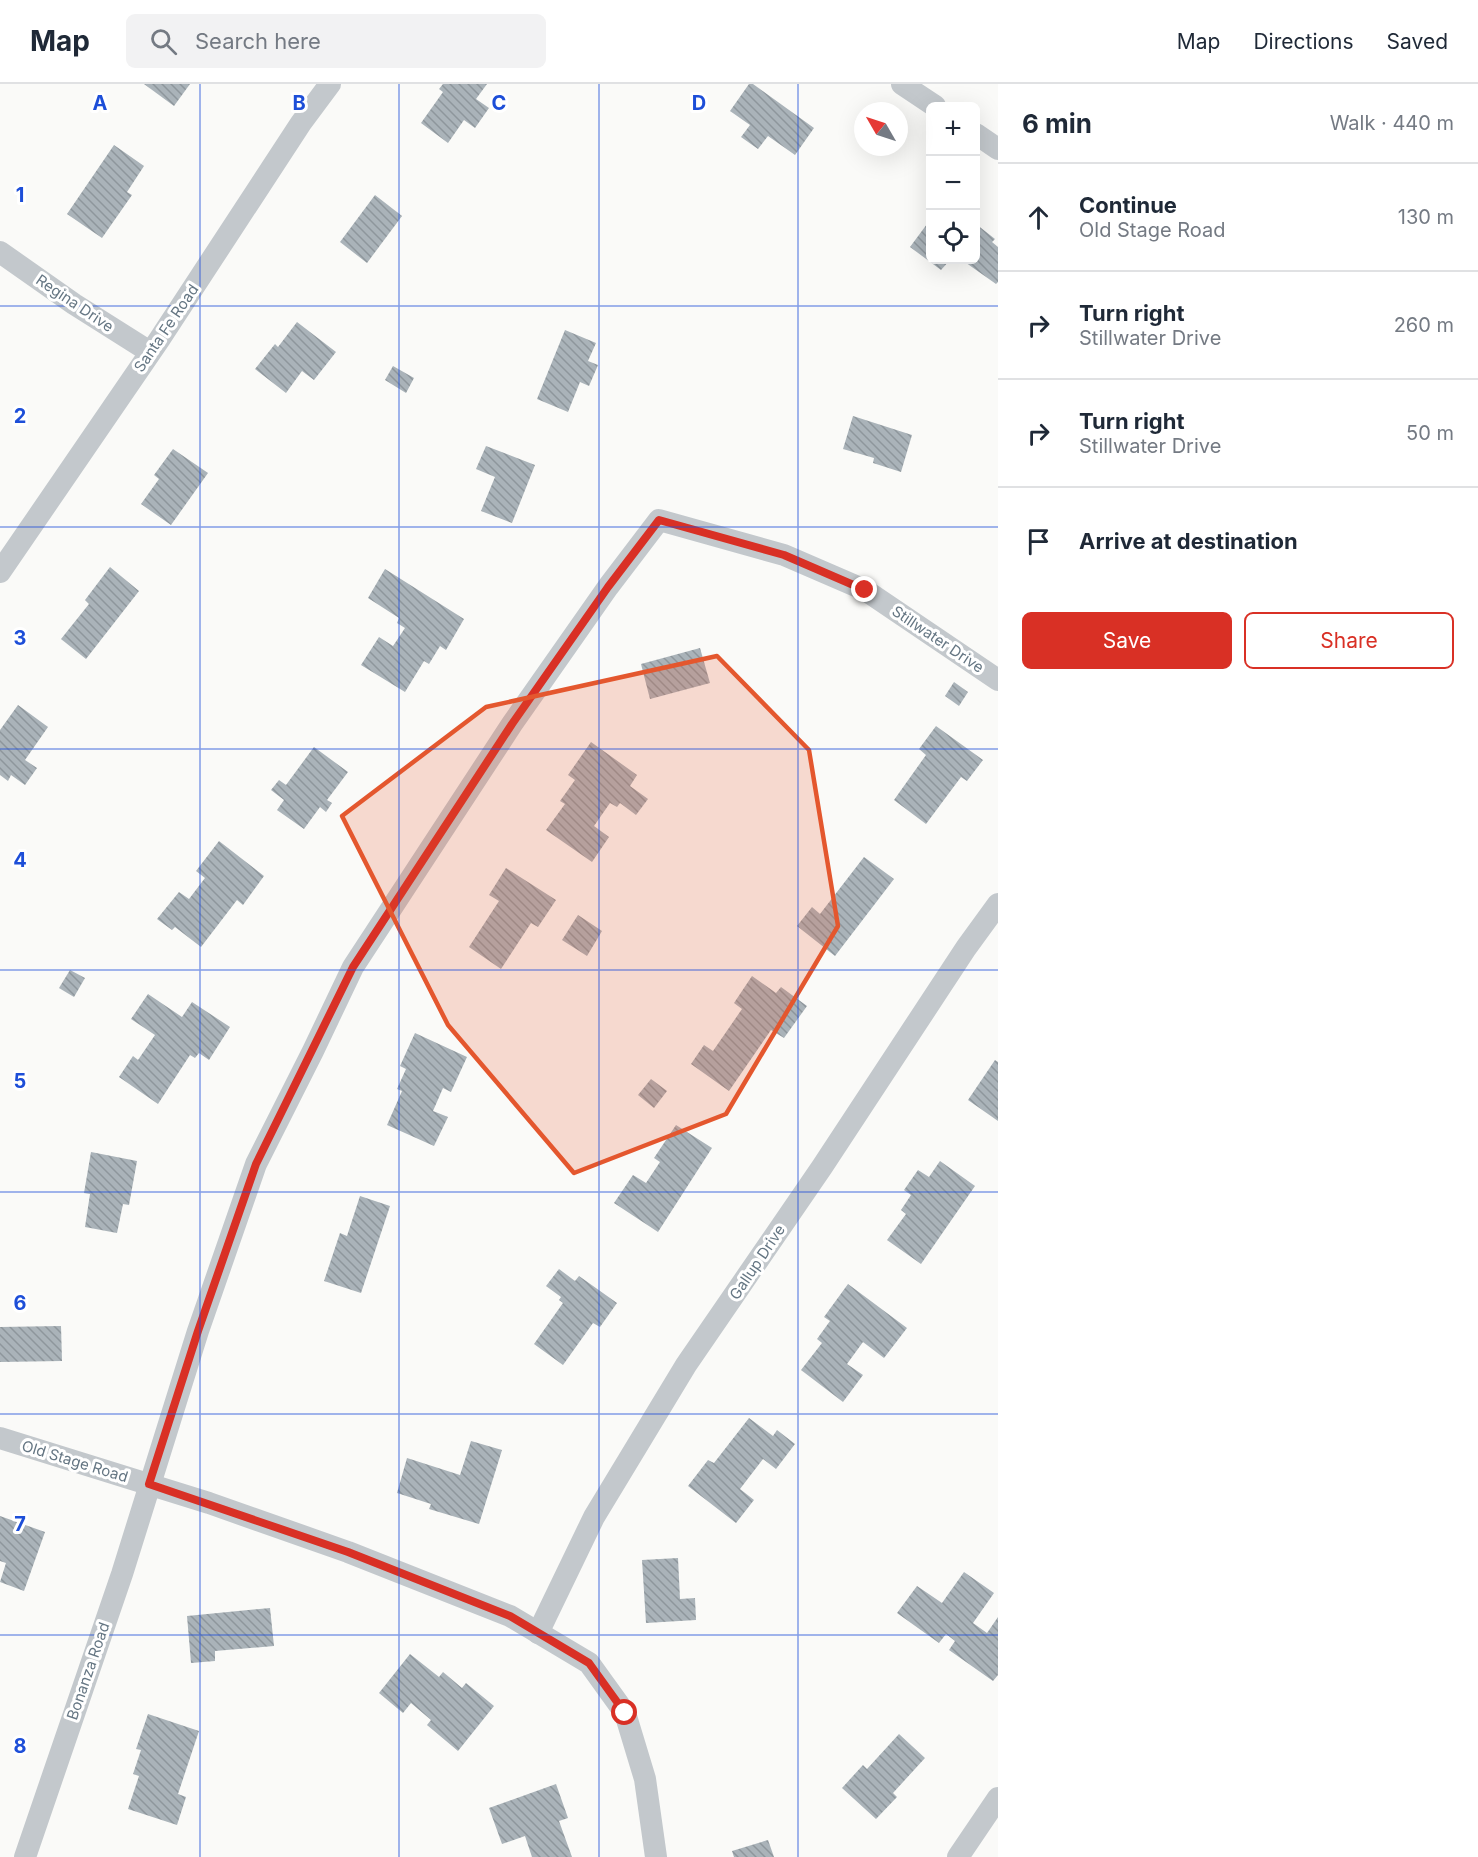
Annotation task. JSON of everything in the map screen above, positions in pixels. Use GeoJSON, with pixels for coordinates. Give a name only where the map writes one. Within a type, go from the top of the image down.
{"type":"FeatureCollection","features":[{"type":"Feature","properties":{"kind":"street","name":"Santa Fe Road"},"geometry":{"type":"LineString","coordinates":[[0,572],[150,352],[301,123],[330,84]]}},
{"type":"Feature","properties":{"kind":"street"},"geometry":{"type":"LineString","coordinates":[[902,84],[929,102]]}},
{"type":"Feature","properties":{"kind":"street"},"geometry":{"type":"LineString","coordinates":[[980,137],[998,149]]}},
{"type":"Feature","properties":{"kind":"street","name":"Regina Drive"},"geometry":{"type":"LineString","coordinates":[[0,252],[74,304],[150,352]]}},
{"type":"Feature","properties":{"kind":"street","name":"Stillwater Drive"},"geometry":{"type":"LineString","coordinates":[[149,1484],[198,1331],[256,1164],[353,967],[512,724],[608,587],[659,520],[784,555],[865,590],[998,680]]}},
{"type":"Feature","properties":{"kind":"street","name":"Gallup Drive"},"geometry":{"type":"LineString","coordinates":[[538,1633],[594,1517],[686,1365],[822,1167],[966,948],[998,904]]}},
{"type":"Feature","properties":{"kind":"street","name":"Old Stage Road"},"geometry":{"type":"LineString","coordinates":[[0,1438],[149,1484],[348,1552],[510,1616],[589,1663],[625,1713],[645,1779],[656,1857]]}},
{"type":"Feature","properties":{"kind":"street","name":"Bonanza Road"},"geometry":{"type":"LineString","coordinates":[[25,1857],[118,1585],[149,1484]]}},
{"type":"Feature","properties":{"kind":"street"},"geometry":{"type":"LineString","coordinates":[[958,1857],[998,1798]]}},
{"type":"Feature","properties":{"kind":"highlighted area"},"geometry":{"type":"Polygon","coordinates":[[[717,656],[809,750],[838,926],[726,1114],[574,1173],[448,1025],[342,816],[486,707],[717,656]]]}},
{"type":"Feature","properties":{"kind":"building"},"geometry":{"type":"Polygon","coordinates":[[[144,84],[190,84],[174,106],[144,84]]]}},
{"type":"Feature","properties":{"kind":"building"},"geometry":{"type":"Polygon","coordinates":[[[443,84],[487,84],[476,99],[489,108],[475,128],[464,120],[448,143],[421,123],[443,92],[439,89],[443,84]]]}},
{"type":"Feature","properties":{"kind":"building"},"geometry":{"type":"Polygon","coordinates":[[[749,84],[753,84],[814,128],[795,155],[768,136],[758,149],[741,137],[750,125],[730,111],[749,84]]]}},
{"type":"Feature","properties":{"kind":"building"},"geometry":{"type":"Polygon","coordinates":[[[114,145],[144,166],[127,192],[132,195],[102,238],[67,214],[114,145]]]}},
{"type":"Feature","properties":{"kind":"building"},"geometry":{"type":"Polygon","coordinates":[[[375,195],[402,216],[367,263],[340,242],[375,195]]]}},
{"type":"Feature","properties":{"kind":"building"},"geometry":{"type":"Polygon","coordinates":[[[926,225],[926,259],[910,247],[926,225]]]}},
{"type":"Feature","properties":{"kind":"building"},"geometry":{"type":"Polygon","coordinates":[[[980,227],[995,239],[992,242],[998,247],[998,282],[996,284],[968,264],[980,264],[980,227]]]}},
{"type":"Feature","properties":{"kind":"building"},"geometry":{"type":"Polygon","coordinates":[[[933,264],[946,264],[941,270],[933,264]]]}},
{"type":"Feature","properties":{"kind":"building"},"geometry":{"type":"Polygon","coordinates":[[[297,322],[336,352],[314,380],[302,371],[286,393],[255,369],[275,344],[278,347],[297,322]]]}},
{"type":"Feature","properties":{"kind":"building"},"geometry":{"type":"Polygon","coordinates":[[[565,330],[596,343],[588,361],[598,365],[589,386],[580,382],[568,412],[537,399],[565,330]]]}},
{"type":"Feature","properties":{"kind":"building"},"geometry":{"type":"Polygon","coordinates":[[[393,366],[414,378],[406,393],[385,380],[393,366]]]}},
{"type":"Feature","properties":{"kind":"building"},"geometry":{"type":"Polygon","coordinates":[[[853,416],[912,435],[901,472],[873,463],[874,458],[843,449],[853,416]]]}},
{"type":"Feature","properties":{"kind":"building"},"geometry":{"type":"Polygon","coordinates":[[[486,446],[535,465],[512,523],[481,511],[495,477],[476,469],[486,446]]]}},
{"type":"Feature","properties":{"kind":"building"},"geometry":{"type":"Polygon","coordinates":[[[173,449],[208,473],[171,525],[141,504],[159,479],[154,475],[173,449]]]}},
{"type":"Feature","properties":{"kind":"building"},"geometry":{"type":"Polygon","coordinates":[[[110,567],[139,591],[86,659],[61,639],[89,604],[85,600],[110,567]]]}},
{"type":"Feature","properties":{"kind":"building"},"geometry":{"type":"Polygon","coordinates":[[[385,569],[464,619],[446,650],[440,646],[429,664],[424,661],[405,692],[361,665],[379,637],[393,646],[405,628],[397,623],[399,618],[368,598],[385,569]]]}},
{"type":"Feature","properties":{"kind":"building"},"geometry":{"type":"Polygon","coordinates":[[[700,648],[710,683],[650,699],[641,664],[700,648]]]}},
{"type":"Feature","properties":{"kind":"building"},"geometry":{"type":"Polygon","coordinates":[[[954,682],[968,692],[959,706],[945,696],[954,682]]]}},
{"type":"Feature","properties":{"kind":"building"},"geometry":{"type":"Polygon","coordinates":[[[18,705],[48,727],[25,760],[37,768],[25,785],[11,775],[8,781],[0,775],[0,730],[18,705]]]}},
{"type":"Feature","properties":{"kind":"building"},"geometry":{"type":"Polygon","coordinates":[[[936,726],[983,760],[967,781],[961,777],[926,824],[894,800],[926,755],[919,749],[936,726]]]}},
{"type":"Feature","properties":{"kind":"building"},"geometry":{"type":"Polygon","coordinates":[[[591,742],[637,775],[630,786],[648,799],[636,815],[620,803],[617,807],[610,803],[594,826],[609,837],[592,862],[546,830],[565,804],[560,801],[575,780],[568,775],[591,742]]]}},
{"type":"Feature","properties":{"kind":"building"},"geometry":{"type":"Polygon","coordinates":[[[314,747],[348,772],[327,800],[332,803],[326,812],[320,807],[304,829],[277,810],[284,800],[271,790],[279,780],[286,785],[314,747]]]}},
{"type":"Feature","properties":{"kind":"building"},"geometry":{"type":"Polygon","coordinates":[[[219,841],[264,876],[243,905],[237,900],[201,947],[175,927],[172,930],[157,919],[179,892],[189,899],[205,878],[196,871],[219,841]]]}},
{"type":"Feature","properties":{"kind":"building"},"geometry":{"type":"Polygon","coordinates":[[[864,857],[894,879],[835,956],[797,926],[812,907],[820,914],[864,857]]]}},
{"type":"Feature","properties":{"kind":"building"},"geometry":{"type":"Polygon","coordinates":[[[506,868],[556,900],[538,927],[531,923],[501,969],[469,947],[499,901],[489,895],[506,868]]]}},
{"type":"Feature","properties":{"kind":"building"},"geometry":{"type":"Polygon","coordinates":[[[578,915],[602,931],[587,956],[562,940],[578,915]]]}},
{"type":"Feature","properties":{"kind":"building"},"geometry":{"type":"Polygon","coordinates":[[[70,970],[85,978],[74,997],[59,988],[70,970]]]}},
{"type":"Feature","properties":{"kind":"building"},"geometry":{"type":"Polygon","coordinates":[[[752,976],[776,993],[781,987],[807,1006],[784,1038],[771,1030],[729,1091],[691,1064],[704,1045],[713,1051],[742,1009],[734,1003],[752,976]]]}},
{"type":"Feature","properties":{"kind":"building"},"geometry":{"type":"Polygon","coordinates":[[[148,994],[182,1017],[192,1002],[230,1027],[209,1060],[199,1053],[195,1058],[190,1055],[158,1104],[119,1077],[133,1056],[138,1060],[155,1035],[131,1019],[148,994]]]}},
{"type":"Feature","properties":{"kind":"building"},"geometry":{"type":"Polygon","coordinates":[[[415,1033],[467,1057],[451,1092],[443,1088],[433,1111],[448,1117],[434,1146],[387,1125],[402,1091],[397,1089],[406,1069],[400,1066],[415,1033]]]}},
{"type":"Feature","properties":{"kind":"building"},"geometry":{"type":"Polygon","coordinates":[[[995,1060],[998,1062],[998,1121],[968,1100],[995,1060]]]}},
{"type":"Feature","properties":{"kind":"building"},"geometry":{"type":"Polygon","coordinates":[[[651,1079],[667,1091],[654,1108],[638,1095],[651,1079]]]}},
{"type":"Feature","properties":{"kind":"building"},"geometry":{"type":"Polygon","coordinates":[[[676,1125],[712,1148],[658,1232],[614,1203],[633,1175],[646,1183],[660,1162],[654,1158],[676,1125]]]}},
{"type":"Feature","properties":{"kind":"building"},"geometry":{"type":"Polygon","coordinates":[[[91,1152],[137,1161],[129,1205],[123,1204],[117,1233],[85,1227],[90,1194],[84,1193],[91,1152]]]}},
{"type":"Feature","properties":{"kind":"building"},"geometry":{"type":"Polygon","coordinates":[[[940,1161],[975,1186],[921,1264],[887,1240],[906,1214],[901,1210],[911,1195],[904,1190],[918,1170],[929,1177],[940,1161]]]}},
{"type":"Feature","properties":{"kind":"building"},"geometry":{"type":"Polygon","coordinates":[[[360,1196],[390,1206],[361,1293],[324,1281],[340,1233],[347,1236],[360,1196]]]}},
{"type":"Feature","properties":{"kind":"building"},"geometry":{"type":"Polygon","coordinates":[[[559,1269],[575,1281],[579,1276],[617,1303],[600,1327],[593,1323],[563,1365],[534,1344],[563,1303],[559,1300],[561,1297],[546,1286],[559,1269]]]}},
{"type":"Feature","properties":{"kind":"building"},"geometry":{"type":"Polygon","coordinates":[[[848,1284],[907,1328],[884,1358],[863,1342],[847,1364],[863,1375],[843,1402],[801,1370],[822,1343],[817,1339],[830,1321],[824,1317],[848,1284]]]}},
{"type":"Feature","properties":{"kind":"building"},"geometry":{"type":"Polygon","coordinates":[[[61,1326],[62,1361],[0,1362],[0,1327],[61,1326]]]}},
{"type":"Feature","properties":{"kind":"building"},"geometry":{"type":"Polygon","coordinates":[[[749,1418],[773,1436],[777,1430],[795,1444],[776,1469],[763,1459],[740,1489],[754,1500],[736,1523],[688,1486],[708,1460],[714,1463],[749,1418]]]}},
{"type":"Feature","properties":{"kind":"building"},"geometry":{"type":"Polygon","coordinates":[[[471,1441],[502,1450],[479,1524],[429,1509],[431,1504],[397,1493],[407,1458],[460,1475],[471,1441]]]}},
{"type":"Feature","properties":{"kind":"building"},"geometry":{"type":"Polygon","coordinates":[[[0,1516],[45,1532],[24,1591],[0,1582],[6,1563],[0,1561],[0,1516]]]}},
{"type":"Feature","properties":{"kind":"building"},"geometry":{"type":"Polygon","coordinates":[[[678,1558],[680,1599],[695,1598],[696,1620],[646,1623],[642,1560],[678,1558]]]}},
{"type":"Feature","properties":{"kind":"building"},"geometry":{"type":"Polygon","coordinates":[[[964,1572],[994,1593],[973,1623],[987,1633],[998,1617],[998,1675],[993,1681],[949,1650],[955,1641],[946,1634],[939,1643],[897,1613],[917,1586],[942,1603],[964,1572]]]}},
{"type":"Feature","properties":{"kind":"building"},"geometry":{"type":"Polygon","coordinates":[[[270,1608],[274,1646],[215,1651],[215,1661],[191,1663],[187,1616],[270,1608]]]}},
{"type":"Feature","properties":{"kind":"building"},"geometry":{"type":"Polygon","coordinates":[[[410,1654],[439,1677],[443,1672],[462,1688],[466,1683],[494,1706],[458,1751],[427,1725],[431,1720],[411,1703],[403,1713],[379,1693],[410,1654]]]}},
{"type":"Feature","properties":{"kind":"building"},"geometry":{"type":"Polygon","coordinates":[[[148,1714],[199,1731],[178,1794],[186,1797],[177,1825],[128,1809],[139,1776],[133,1774],[141,1750],[136,1749],[148,1714]]]}},
{"type":"Feature","properties":{"kind":"building"},"geometry":{"type":"Polygon","coordinates":[[[899,1734],[925,1758],[893,1793],[897,1797],[876,1819],[842,1788],[863,1765],[867,1769],[899,1734]]]}},
{"type":"Feature","properties":{"kind":"building"},"geometry":{"type":"Polygon","coordinates":[[[556,1784],[568,1818],[559,1821],[572,1857],[532,1857],[525,1836],[502,1844],[489,1808],[556,1784]]]}},
{"type":"Feature","properties":{"kind":"building"},"geometry":{"type":"Polygon","coordinates":[[[768,1840],[774,1857],[734,1857],[732,1851],[768,1840]]]}},
{"type":"Feature","properties":{"kind":"route"},"geometry":{"type":"LineString","coordinates":[[625,1713],[589,1663],[510,1616],[348,1552],[149,1484],[198,1331],[256,1164],[353,967],[512,724],[608,587],[659,520],[784,555],[865,590]]}}]}
